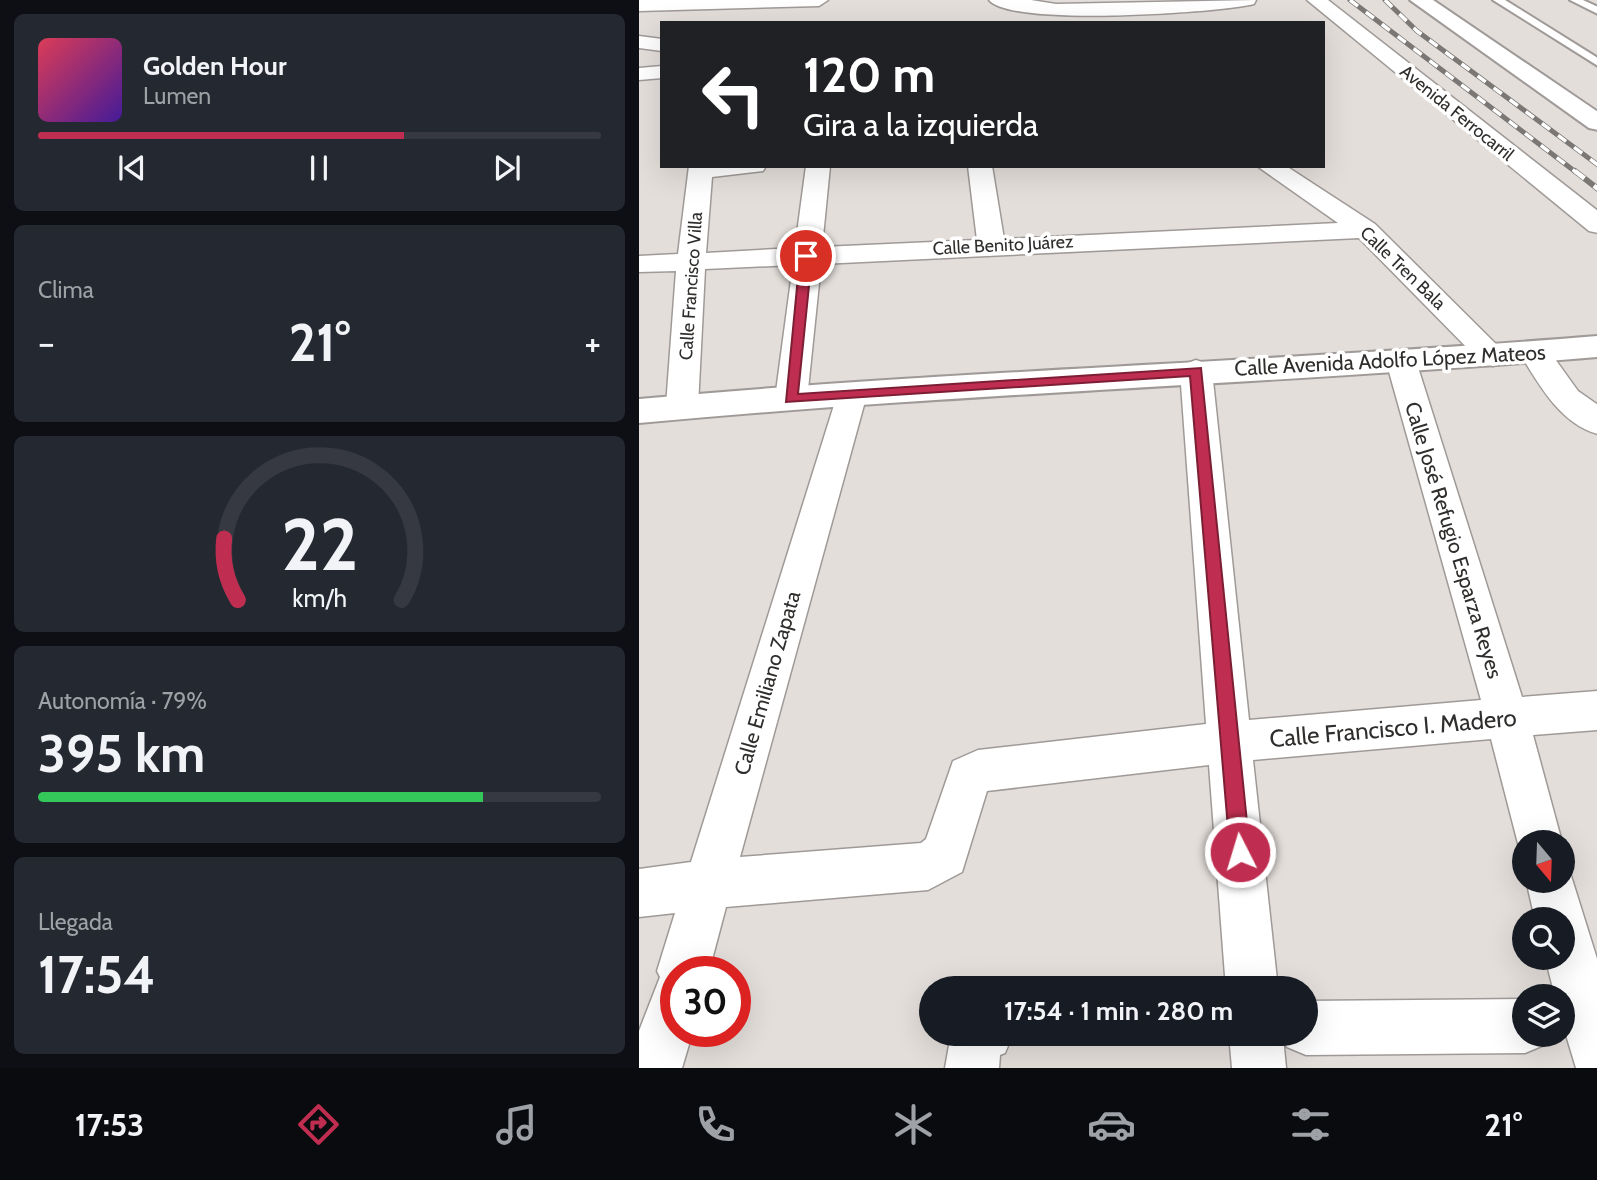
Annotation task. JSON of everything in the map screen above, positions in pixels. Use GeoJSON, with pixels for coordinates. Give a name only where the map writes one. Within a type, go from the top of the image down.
{"type":"FeatureCollection","features":[{"type":"Feature","properties":{"kind":"street"},"geometry":{"type":"LineString","coordinates":[[639,5],[819,0]]}},
{"type":"Feature","properties":{"kind":"street"},"geometry":{"type":"LineString","coordinates":[[981,0],[1013,21]]}},
{"type":"Feature","properties":{"kind":"street"},"geometry":{"type":"LineString","coordinates":[[998,0],[1056,10],[1219,6],[1247,0]]}},
{"type":"Feature","properties":{"kind":"street","name":"Avenida Ferrocarril"},"geometry":{"type":"LineString","coordinates":[[1316,0],[1597,225]]}},
{"type":"Feature","properties":{"kind":"street"},"geometry":{"type":"LineString","coordinates":[[1420,0],[1597,124]]}},
{"type":"Feature","properties":{"kind":"street"},"geometry":{"type":"LineString","coordinates":[[666,21],[687,2]]}},
{"type":"Feature","properties":{"kind":"street"},"geometry":{"type":"LineString","coordinates":[[1022,21],[1056,10]]}},
{"type":"Feature","properties":{"kind":"street"},"geometry":{"type":"LineString","coordinates":[[639,42],[660,44]]}},
{"type":"Feature","properties":{"kind":"street"},"geometry":{"type":"LineString","coordinates":[[701,169],[719,168]]}},
{"type":"Feature","properties":{"kind":"street"},"geometry":{"type":"LineString","coordinates":[[791,399],[818,168]]}},
{"type":"Feature","properties":{"kind":"street"},"geometry":{"type":"LineString","coordinates":[[980,168],[991,245]]}},
{"type":"Feature","properties":{"kind":"street","name":"Calle Tren Bala"},"geometry":{"type":"LineString","coordinates":[[1272,168],[1366,230],[1493,356]]}},
{"type":"Feature","properties":{"kind":"street","name":"Calle Francisco Villa"},"geometry":{"type":"LineString","coordinates":[[682,407],[691,262],[701,169]]}},
{"type":"Feature","properties":{"kind":"street","name":"Calle Benito Juárez"},"geometry":{"type":"LineString","coordinates":[[639,264],[991,245],[1366,230]]}},
{"type":"Feature","properties":{"kind":"street","name":"Calle Avenida Adolfo López Mateos"},"geometry":{"type":"LineString","coordinates":[[639,411],[1196,371],[1493,356],[1597,346]]}},
{"type":"Feature","properties":{"kind":"street"},"geometry":{"type":"LineString","coordinates":[[1534,352],[1567,399],[1597,423]]}},
{"type":"Feature","properties":{"kind":"street","name":"Calle José Refugio Esparza Reyes"},"geometry":{"type":"LineString","coordinates":[[1401,361],[1506,717],[1536,830]]}},
{"type":"Feature","properties":{"kind":"street"},"geometry":{"type":"LineString","coordinates":[[1196,371],[1251,976]]}},
{"type":"Feature","properties":{"kind":"street","name":"Calle Emiliano Zapata"},"geometry":{"type":"LineString","coordinates":[[687,956],[851,394]]}},
{"type":"Feature","properties":{"kind":"street","name":"Calle Francisco I. Madero"},"geometry":{"type":"LineString","coordinates":[[639,893],[708,884],[928,866],[945,855],[969,776],[979,771],[1230,742],[1597,710]]}},
{"type":"Feature","properties":{"kind":"street"},"geometry":{"type":"LineString","coordinates":[[1572,970],[1586,1033]]}},
{"type":"Feature","properties":{"kind":"street"},"geometry":{"type":"LineString","coordinates":[[1318,1028],[1512,1026]]}},
{"type":"Feature","properties":{"kind":"street"},"geometry":{"type":"LineString","coordinates":[[1257,1046],[1259,1068]]}},
{"type":"Feature","properties":{"kind":"street"},"geometry":{"type":"LineString","coordinates":[[655,1068],[661,1047]]}},
{"type":"Feature","properties":{"kind":"lane"},"geometry":{"type":"LineString","coordinates":[[1498,0],[1597,63]]}},
{"type":"Feature","properties":{"kind":"lane"},"geometry":{"type":"LineString","coordinates":[[1575,0],[1597,11]]}},
{"type":"Feature","properties":{"kind":"railway"},"geometry":{"type":"LineString","coordinates":[[1350,0],[1577,173]]}},
{"type":"Feature","properties":{"kind":"railway"},"geometry":{"type":"LineString","coordinates":[[1385,0],[1417,31],[1598,165]]}},
{"type":"Feature","properties":{"kind":"railway"},"geometry":{"type":"LineString","coordinates":[[1575,171],[1598,189]]}},
{"type":"Feature","properties":{"kind":"route"},"geometry":{"type":"LineString","coordinates":[[806,256],[791,399],[1196,371],[1240,852]]}}]}
